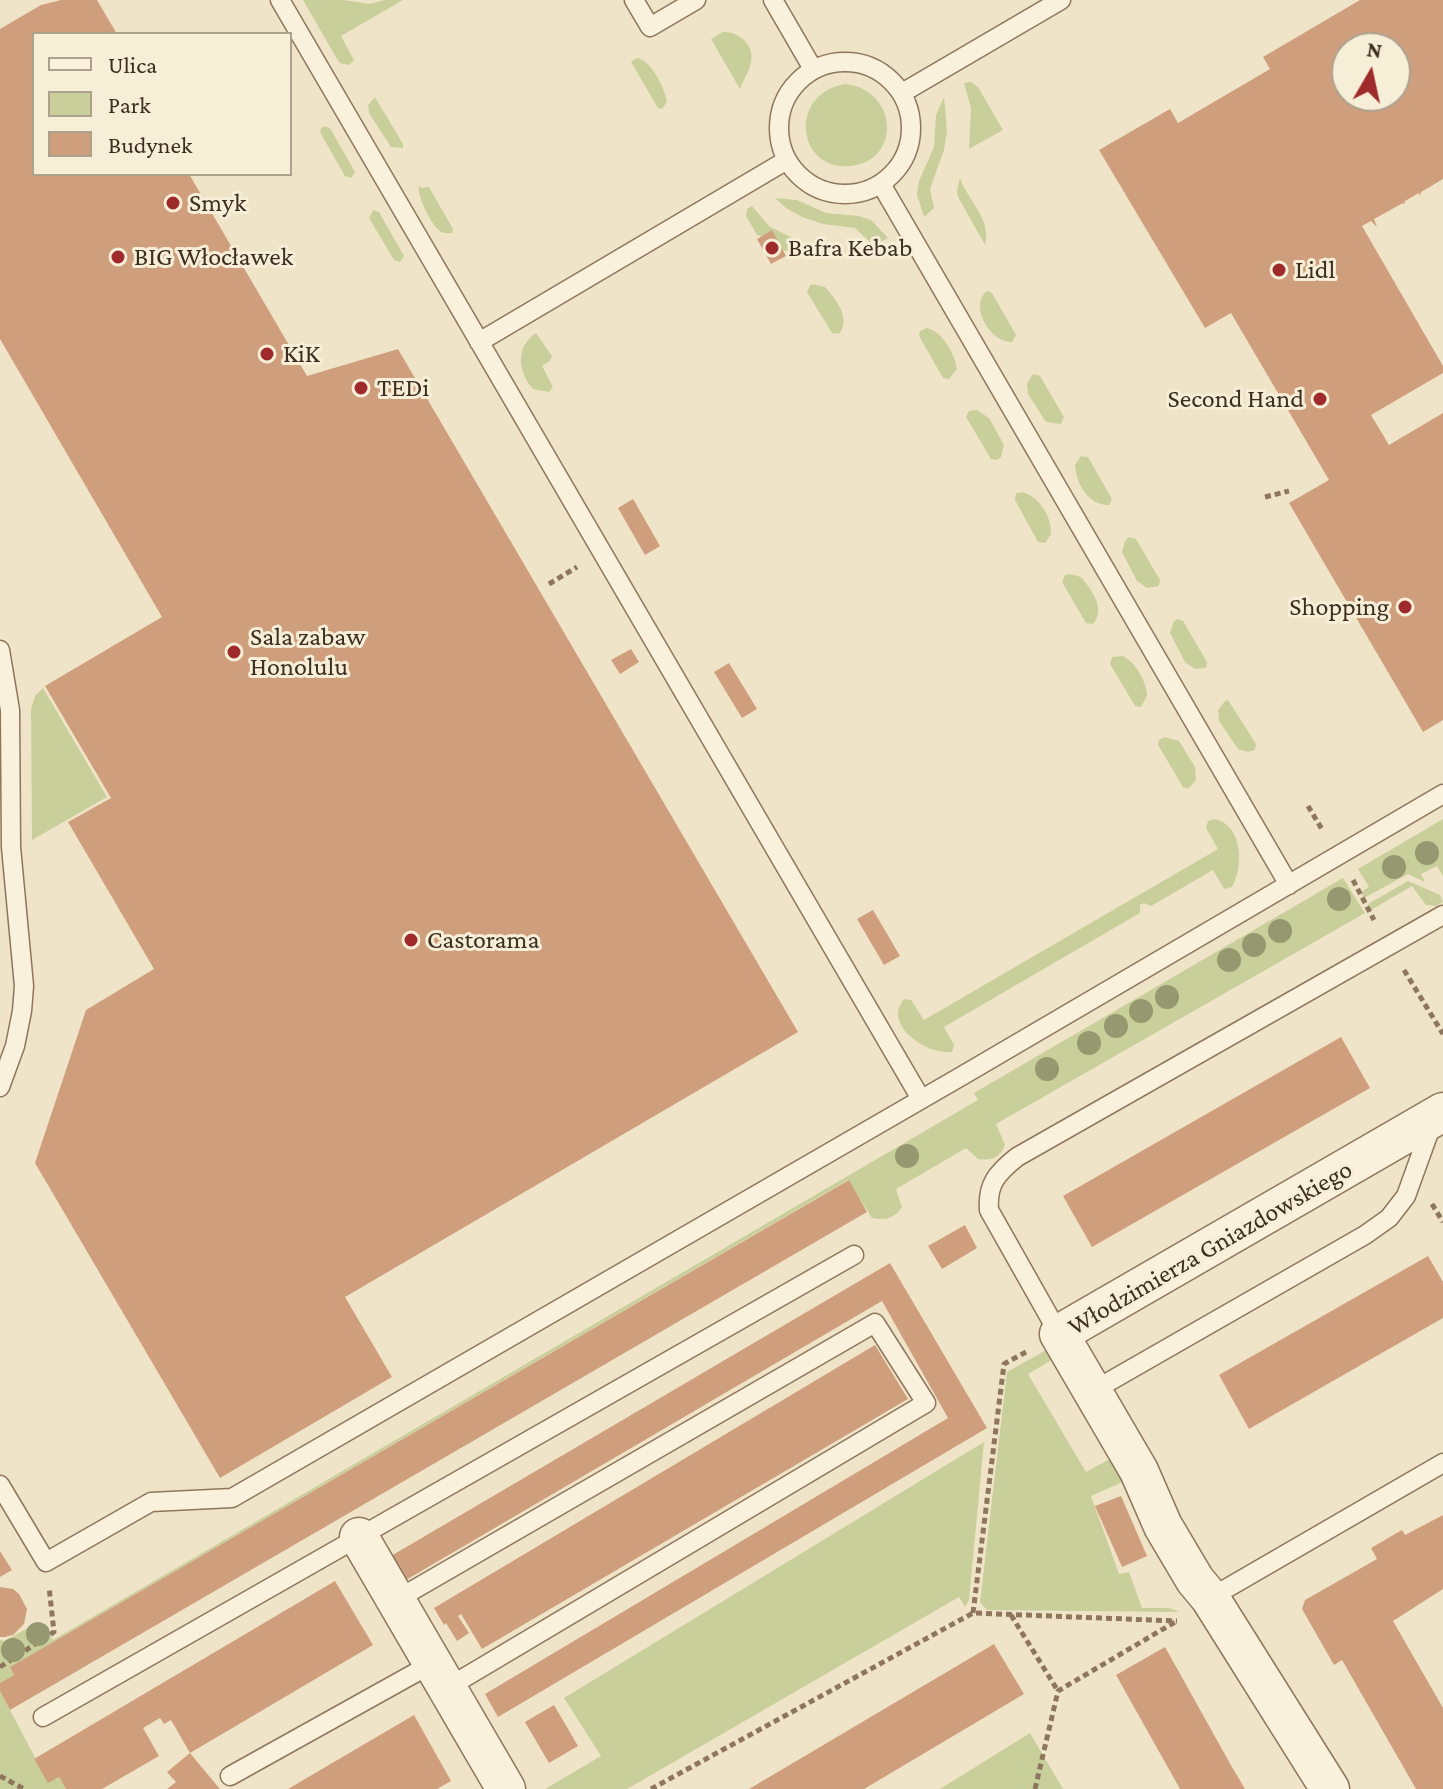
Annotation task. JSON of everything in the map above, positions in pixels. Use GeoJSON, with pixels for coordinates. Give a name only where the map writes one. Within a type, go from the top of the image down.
{"type":"FeatureCollection","features":[{"type":"Feature","properties":{"kind":"street","name":"Włodzimierza Gniazdowskiego"},"geometry":{"type":"LineString","coordinates":[[1330,1789],[1210,1598],[1195,1580],[1163,1526],[1139,1471],[1059,1334],[1441,1113]]}},
{"type":"Feature","properties":{"kind":"street"},"geometry":{"type":"LineString","coordinates":[[359,1537],[506,1789]]}},
{"type":"Feature","properties":{"kind":"lane"},"geometry":{"type":"LineString","coordinates":[[280,0],[921,1099]]}},
{"type":"Feature","properties":{"kind":"lane"},"geometry":{"type":"LineString","coordinates":[[634,0],[650,27],[696,0]]}},
{"type":"Feature","properties":{"kind":"lane"},"geometry":{"type":"LineString","coordinates":[[773,0],[813,69]]}},
{"type":"Feature","properties":{"kind":"lane"},"geometry":{"type":"LineString","coordinates":[[902,93],[1061,0]]}},
{"type":"Feature","properties":{"kind":"lane"},"geometry":{"type":"LineString","coordinates":[[841,61],[869,66],[893,81],[902,93],[910,117],[910,142],[904,159],[881,184],[861,192],[839,194],[818,189],[800,177],[787,160],[779,140],[781,109],[796,82],[813,69],[841,61]]}},
{"type":"Feature","properties":{"kind":"lane"},"geometry":{"type":"LineString","coordinates":[[479,342],[787,160]]}},
{"type":"Feature","properties":{"kind":"lane"},"geometry":{"type":"LineString","coordinates":[[881,184],[1289,885]]}},
{"type":"Feature","properties":{"kind":"lane"},"geometry":{"type":"LineString","coordinates":[[0,650],[10,710],[11,847],[24,986],[15,1046],[0,1087]]}},
{"type":"Feature","properties":{"kind":"lane"},"geometry":{"type":"LineString","coordinates":[[0,1485],[46,1562],[151,1502],[232,1498],[1443,794]]}},
{"type":"Feature","properties":{"kind":"lane"},"geometry":{"type":"LineString","coordinates":[[1059,1334],[989,1210],[987,1195],[1000,1171],[1017,1157],[1443,915]]}},
{"type":"Feature","properties":{"kind":"lane"},"geometry":{"type":"LineString","coordinates":[[1091,1392],[1351,1243],[1389,1218],[1406,1196],[1421,1149],[1441,1113]]}},
{"type":"Feature","properties":{"kind":"lane"},"geometry":{"type":"LineString","coordinates":[[43,1717],[854,1255]]}},
{"type":"Feature","properties":{"kind":"lane"},"geometry":{"type":"LineString","coordinates":[[230,1776],[440,1675],[926,1403],[875,1323],[396,1600]]}},
{"type":"Feature","properties":{"kind":"lane"},"geometry":{"type":"LineString","coordinates":[[1210,1598],[1443,1463]]}},
{"type":"Feature","properties":{"kind":"path"},"geometry":{"type":"LineString","coordinates":[[1265,497],[1289,491]]}},
{"type":"Feature","properties":{"kind":"path"},"geometry":{"type":"LineString","coordinates":[[1308,806],[1323,832]]}},
{"type":"Feature","properties":{"kind":"path"},"geometry":{"type":"LineString","coordinates":[[1350,873],[1358,894],[1443,1034]]}},
{"type":"Feature","properties":{"kind":"path"},"geometry":{"type":"LineString","coordinates":[[973,1613],[1004,1364],[1059,1334]]}},
{"type":"Feature","properties":{"kind":"path"},"geometry":{"type":"LineString","coordinates":[[0,1667],[54,1632],[46,1562]]}},
{"type":"Feature","properties":{"kind":"path"},"geometry":{"type":"LineString","coordinates":[[1058,1691],[1210,1598]]}},
{"type":"Feature","properties":{"kind":"path"},"geometry":{"type":"LineString","coordinates":[[656,1788],[973,1613],[1176,1621]]}},
{"type":"Feature","properties":{"kind":"path"},"geometry":{"type":"LineString","coordinates":[[1011,1615],[1058,1691],[1035,1789]]}},
{"type":"Feature","properties":{"kind":"path"},"geometry":{"type":"LineString","coordinates":[[0,1776],[24,1789]]}},
{"type":"Feature","properties":{"kind":"green space"},"geometry":{"type":"Polygon","coordinates":[[[303,0],[344,0],[370,4],[403,0],[341,36],[354,60],[349,65],[337,59],[303,0]]]}},
{"type":"Feature","properties":{"kind":"green space"},"geometry":{"type":"Polygon","coordinates":[[[723,32],[740,37],[751,50],[751,63],[740,89],[711,39],[723,32]]]}},
{"type":"Feature","properties":{"kind":"green space"},"geometry":{"type":"Polygon","coordinates":[[[637,58],[652,69],[660,82],[667,102],[662,109],[658,108],[631,62],[637,58]]]}},
{"type":"Feature","properties":{"kind":"green space"},"geometry":{"type":"Polygon","coordinates":[[[971,82],[978,87],[1003,130],[969,149],[971,108],[964,83],[971,82]]]}},
{"type":"Feature","properties":{"kind":"green space"},"geometry":{"type":"Polygon","coordinates":[[[845,84],[862,89],[875,98],[887,125],[886,139],[879,151],[868,161],[851,166],[833,165],[819,157],[810,145],[806,131],[807,116],[814,102],[826,91],[845,84]]]}},
{"type":"Feature","properties":{"kind":"green space"},"geometry":{"type":"Polygon","coordinates":[[[375,97],[403,148],[391,147],[369,113],[368,105],[375,97]]]}},
{"type":"Feature","properties":{"kind":"green space"},"geometry":{"type":"Polygon","coordinates":[[[944,97],[947,131],[944,150],[930,189],[934,208],[924,217],[917,195],[919,181],[934,147],[936,115],[944,97]]]}},
{"type":"Feature","properties":{"kind":"green space"},"geometry":{"type":"Polygon","coordinates":[[[324,126],[330,128],[355,172],[351,178],[345,176],[321,134],[324,126]]]}},
{"type":"Feature","properties":{"kind":"green space"},"geometry":{"type":"Polygon","coordinates":[[[960,178],[982,218],[985,245],[958,197],[960,178]]]}},
{"type":"Feature","properties":{"kind":"green space"},"geometry":{"type":"Polygon","coordinates":[[[419,185],[421,188],[429,187],[453,229],[452,233],[441,232],[432,223],[422,202],[419,185]]]}},
{"type":"Feature","properties":{"kind":"green space"},"geometry":{"type":"Polygon","coordinates":[[[775,198],[797,200],[826,213],[871,220],[888,238],[877,244],[871,243],[855,228],[823,224],[802,217],[775,198]]]}},
{"type":"Feature","properties":{"kind":"green space"},"geometry":{"type":"Polygon","coordinates":[[[752,206],[769,226],[806,245],[792,252],[783,250],[772,231],[757,235],[746,216],[747,209],[752,206]]]}},
{"type":"Feature","properties":{"kind":"green space"},"geometry":{"type":"Polygon","coordinates":[[[373,210],[379,212],[404,256],[400,262],[394,260],[369,218],[373,210]]]}},
{"type":"Feature","properties":{"kind":"green space"},"geometry":{"type":"Polygon","coordinates":[[[813,284],[825,287],[838,304],[844,322],[839,334],[832,333],[807,292],[813,284]]]}},
{"type":"Feature","properties":{"kind":"green space"},"geometry":{"type":"Polygon","coordinates":[[[987,291],[992,293],[1016,335],[1012,342],[997,337],[984,322],[980,305],[987,291]]]}},
{"type":"Feature","properties":{"kind":"green space"},"geometry":{"type":"Polygon","coordinates":[[[927,328],[943,339],[953,356],[957,369],[949,379],[943,378],[919,336],[920,331],[927,328]]]}},
{"type":"Feature","properties":{"kind":"green space"},"geometry":{"type":"Polygon","coordinates":[[[536,333],[552,356],[542,366],[553,387],[549,392],[533,389],[522,368],[522,352],[536,333]]]}},
{"type":"Feature","properties":{"kind":"green space"},"geometry":{"type":"Polygon","coordinates":[[[1033,374],[1040,376],[1064,417],[1061,424],[1046,422],[1028,394],[1027,384],[1033,374]]]}},
{"type":"Feature","properties":{"kind":"green space"},"geometry":{"type":"Polygon","coordinates":[[[977,410],[989,418],[1004,445],[997,460],[991,459],[966,417],[969,411],[977,410]]]}},
{"type":"Feature","properties":{"kind":"green space"},"geometry":{"type":"Polygon","coordinates":[[[1081,456],[1088,457],[1112,499],[1109,505],[1095,502],[1081,486],[1075,465],[1081,456]]]}},
{"type":"Feature","properties":{"kind":"green space"},"geometry":{"type":"Polygon","coordinates":[[[1022,492],[1034,498],[1047,514],[1051,534],[1045,543],[1038,542],[1015,500],[1016,493],[1022,492]]]}},
{"type":"Feature","properties":{"kind":"green space"},"geometry":{"type":"Polygon","coordinates":[[[1129,537],[1136,539],[1160,580],[1159,586],[1147,588],[1137,581],[1122,552],[1129,537]]]}},
{"type":"Feature","properties":{"kind":"green space"},"geometry":{"type":"Polygon","coordinates":[[[1065,575],[1081,577],[1096,600],[1098,612],[1093,624],[1086,623],[1062,582],[1065,575]]]}},
{"type":"Feature","properties":{"kind":"green space"},"geometry":{"type":"Polygon","coordinates":[[[1177,619],[1183,621],[1207,662],[1206,668],[1195,669],[1185,662],[1170,633],[1177,619]]]}},
{"type":"Feature","properties":{"kind":"green space"},"geometry":{"type":"Polygon","coordinates":[[[1123,656],[1143,679],[1147,696],[1141,707],[1135,706],[1110,664],[1112,657],[1123,656]]]}},
{"type":"Feature","properties":{"kind":"green space"},"geometry":{"type":"Polygon","coordinates":[[[43,688],[107,797],[32,840],[31,710],[35,696],[43,688]]]}},
{"type":"Feature","properties":{"kind":"green space"},"geometry":{"type":"Polygon","coordinates":[[[1228,700],[1256,744],[1255,750],[1248,752],[1238,749],[1219,721],[1218,710],[1228,700]]]}},
{"type":"Feature","properties":{"kind":"green space"},"geometry":{"type":"Polygon","coordinates":[[[1165,737],[1179,741],[1195,767],[1196,780],[1188,789],[1183,787],[1158,745],[1159,740],[1165,737]]]}},
{"type":"Feature","properties":{"kind":"green space"},"geometry":{"type":"Polygon","coordinates":[[[1214,819],[1224,823],[1236,837],[1239,858],[1232,887],[1224,889],[1213,870],[1151,906],[1140,905],[1140,913],[944,1027],[954,1045],[952,1052],[931,1049],[903,1028],[899,1009],[904,999],[911,1000],[924,1020],[1218,849],[1206,828],[1208,821],[1214,819]]]}},
{"type":"Feature","properties":{"kind":"green space"},"geometry":{"type":"Polygon","coordinates":[[[1443,819],[1443,876],[1437,866],[1421,874],[1425,882],[1408,874],[1364,898],[1361,892],[1369,887],[1358,869],[1443,819]]]}},
{"type":"Feature","properties":{"kind":"green space"},"geometry":{"type":"Polygon","coordinates":[[[1343,878],[1365,913],[996,1124],[1005,1145],[994,1158],[978,1159],[966,1148],[896,1189],[902,1207],[885,1219],[872,1218],[848,1180],[10,1667],[14,1675],[0,1683],[0,1640],[4,1641],[35,1624],[44,1627],[53,1640],[978,1100],[974,1093],[1343,878]]]}},
{"type":"Feature","properties":{"kind":"green space"},"geometry":{"type":"Polygon","coordinates":[[[1408,881],[1440,895],[1443,902],[1436,906],[1426,905],[1412,886],[1371,910],[1368,904],[1408,881]]]}},
{"type":"Feature","properties":{"kind":"green space"},"geometry":{"type":"Polygon","coordinates":[[[1048,1349],[1050,1361],[1028,1374],[1086,1472],[1108,1460],[1115,1461],[1125,1481],[1091,1496],[1119,1574],[1129,1572],[1142,1608],[1169,1608],[1180,1612],[987,1610],[980,1602],[1007,1372],[1048,1349]]]}},
{"type":"Feature","properties":{"kind":"green space"},"geometry":{"type":"Polygon","coordinates":[[[984,1442],[969,1600],[965,1607],[959,1597],[627,1789],[545,1789],[601,1756],[564,1698],[984,1442]]]}},
{"type":"Feature","properties":{"kind":"green space"},"geometry":{"type":"Polygon","coordinates":[[[0,1691],[48,1782],[59,1777],[66,1789],[0,1789],[0,1691]]]}},
{"type":"Feature","properties":{"kind":"green space"},"geometry":{"type":"Polygon","coordinates":[[[1030,1733],[1063,1789],[940,1789],[1030,1733]]]}},
{"type":"Feature","properties":{"kind":"building"},"geometry":{"type":"Polygon","coordinates":[[[61,0],[97,0],[116,32],[32,32],[32,176],[190,176],[307,376],[398,349],[798,1032],[345,1297],[392,1377],[220,1478],[35,1163],[86,1010],[154,969],[68,822],[111,798],[45,686],[162,617],[0,339],[0,29],[41,5],[61,0]]]}},
{"type":"Feature","properties":{"kind":"building"},"geometry":{"type":"Polygon","coordinates":[[[1360,0],[1443,0],[1443,179],[1421,192],[1420,196],[1419,193],[1405,201],[1404,205],[1374,219],[1377,227],[1371,221],[1362,226],[1443,366],[1443,373],[1371,415],[1389,445],[1443,413],[1443,720],[1423,732],[1289,503],[1329,480],[1231,313],[1205,328],[1099,150],[1170,109],[1178,123],[1270,69],[1263,57],[1360,0]]]}},
{"type":"Feature","properties":{"kind":"building","name":"Bafra Kebab"},"geometry":{"type":"Polygon","coordinates":[[[772,230],[786,256],[771,264],[757,239],[772,230]]]}},
{"type":"Feature","properties":{"kind":"building"},"geometry":{"type":"Polygon","coordinates":[[[633,499],[660,546],[645,555],[618,508],[633,499]]]}},
{"type":"Feature","properties":{"kind":"building"},"geometry":{"type":"Polygon","coordinates":[[[631,649],[639,662],[620,674],[611,660],[631,649]]]}},
{"type":"Feature","properties":{"kind":"building"},"geometry":{"type":"Polygon","coordinates":[[[729,663],[757,709],[742,718],[714,672],[729,663]]]}},
{"type":"Feature","properties":{"kind":"building"},"geometry":{"type":"Polygon","coordinates":[[[873,910],[900,956],[884,965],[857,919],[873,910]]]}},
{"type":"Feature","properties":{"kind":"building"},"geometry":{"type":"Polygon","coordinates":[[[1341,1037],[1370,1088],[1092,1247],[1063,1196],[1341,1037]]]}},
{"type":"Feature","properties":{"kind":"building"},"geometry":{"type":"Polygon","coordinates":[[[849,1180],[867,1212],[10,1710],[0,1691],[0,1683],[14,1675],[10,1667],[849,1180]]]}},
{"type":"Feature","properties":{"kind":"building"},"geometry":{"type":"Polygon","coordinates":[[[965,1225],[977,1248],[942,1269],[928,1246],[965,1225]]]}},
{"type":"Feature","properties":{"kind":"building"},"geometry":{"type":"Polygon","coordinates":[[[1428,1256],[1443,1282],[1443,1318],[1249,1429],[1219,1375],[1428,1256]]]}},
{"type":"Feature","properties":{"kind":"building"},"geometry":{"type":"Polygon","coordinates":[[[890,1263],[987,1428],[498,1717],[485,1694],[948,1418],[882,1301],[406,1580],[391,1556],[890,1263]]]}},
{"type":"Feature","properties":{"kind":"building"},"geometry":{"type":"Polygon","coordinates":[[[875,1345],[908,1399],[482,1649],[461,1614],[458,1616],[469,1633],[457,1641],[446,1623],[444,1625],[434,1608],[875,1345]]]}},
{"type":"Feature","properties":{"kind":"building"},"geometry":{"type":"Polygon","coordinates":[[[1121,1496],[1147,1556],[1122,1567],[1095,1506],[1121,1496]]]}},
{"type":"Feature","properties":{"kind":"building"},"geometry":{"type":"Polygon","coordinates":[[[1443,1515],[1443,1589],[1393,1621],[1443,1708],[1443,1789],[1416,1789],[1342,1660],[1334,1665],[1302,1609],[1305,1600],[1377,1559],[1371,1548],[1402,1530],[1405,1535],[1443,1515]]]}},
{"type":"Feature","properties":{"kind":"building"},"geometry":{"type":"Polygon","coordinates":[[[0,1551],[12,1570],[0,1577],[0,1551]]]}},
{"type":"Feature","properties":{"kind":"building"},"geometry":{"type":"Polygon","coordinates":[[[335,1581],[373,1645],[190,1753],[171,1720],[164,1724],[160,1718],[143,1728],[159,1756],[102,1789],[66,1789],[59,1777],[48,1783],[34,1759],[335,1581]]]}},
{"type":"Feature","properties":{"kind":"building"},"geometry":{"type":"Polygon","coordinates":[[[0,1587],[13,1589],[27,1609],[24,1624],[13,1635],[5,1637],[0,1637],[0,1587]]]}},
{"type":"Feature","properties":{"kind":"building"},"geometry":{"type":"Polygon","coordinates":[[[994,1644],[1024,1694],[864,1789],[749,1789],[994,1644]]]}},
{"type":"Feature","properties":{"kind":"building"},"geometry":{"type":"Polygon","coordinates":[[[1165,1647],[1245,1789],[1180,1789],[1116,1675],[1165,1647]]]}},
{"type":"Feature","properties":{"kind":"building"},"geometry":{"type":"Polygon","coordinates":[[[554,1705],[578,1746],[549,1763],[525,1722],[554,1705]]]}},
{"type":"Feature","properties":{"kind":"building"},"geometry":{"type":"Polygon","coordinates":[[[414,1715],[451,1781],[437,1789],[288,1789],[414,1715]]]}},
{"type":"Feature","properties":{"kind":"building"},"geometry":{"type":"Polygon","coordinates":[[[190,1753],[220,1789],[167,1789],[176,1782],[167,1772],[190,1753]]]}},
{"type":"Feature","properties":{"kind":"place","name":"Smyk"},"geometry":{"type":"Point","coordinates":[173,203]}},
{"type":"Feature","properties":{"kind":"place","name":"Bafra Kebab"},"geometry":{"type":"Point","coordinates":[772,248]}},
{"type":"Feature","properties":{"kind":"place","name":"BIG Włocławek"},"geometry":{"type":"Point","coordinates":[118,257]}},
{"type":"Feature","properties":{"kind":"place","name":"Lidl"},"geometry":{"type":"Point","coordinates":[1279,270]}},
{"type":"Feature","properties":{"kind":"place","name":"KiK"},"geometry":{"type":"Point","coordinates":[267,354]}},
{"type":"Feature","properties":{"kind":"place","name":"TEDi"},"geometry":{"type":"Point","coordinates":[361,388]}},
{"type":"Feature","properties":{"kind":"place","name":"Second Hand"},"geometry":{"type":"Point","coordinates":[1320,399]}},
{"type":"Feature","properties":{"kind":"place","name":"Shopping"},"geometry":{"type":"Point","coordinates":[1405,607]}},
{"type":"Feature","properties":{"kind":"place","name":"Sala zabaw Honolulu"},"geometry":{"type":"Point","coordinates":[234,652]}},
{"type":"Feature","properties":{"kind":"place","name":"Castorama"},"geometry":{"type":"Point","coordinates":[411,940]}}]}
